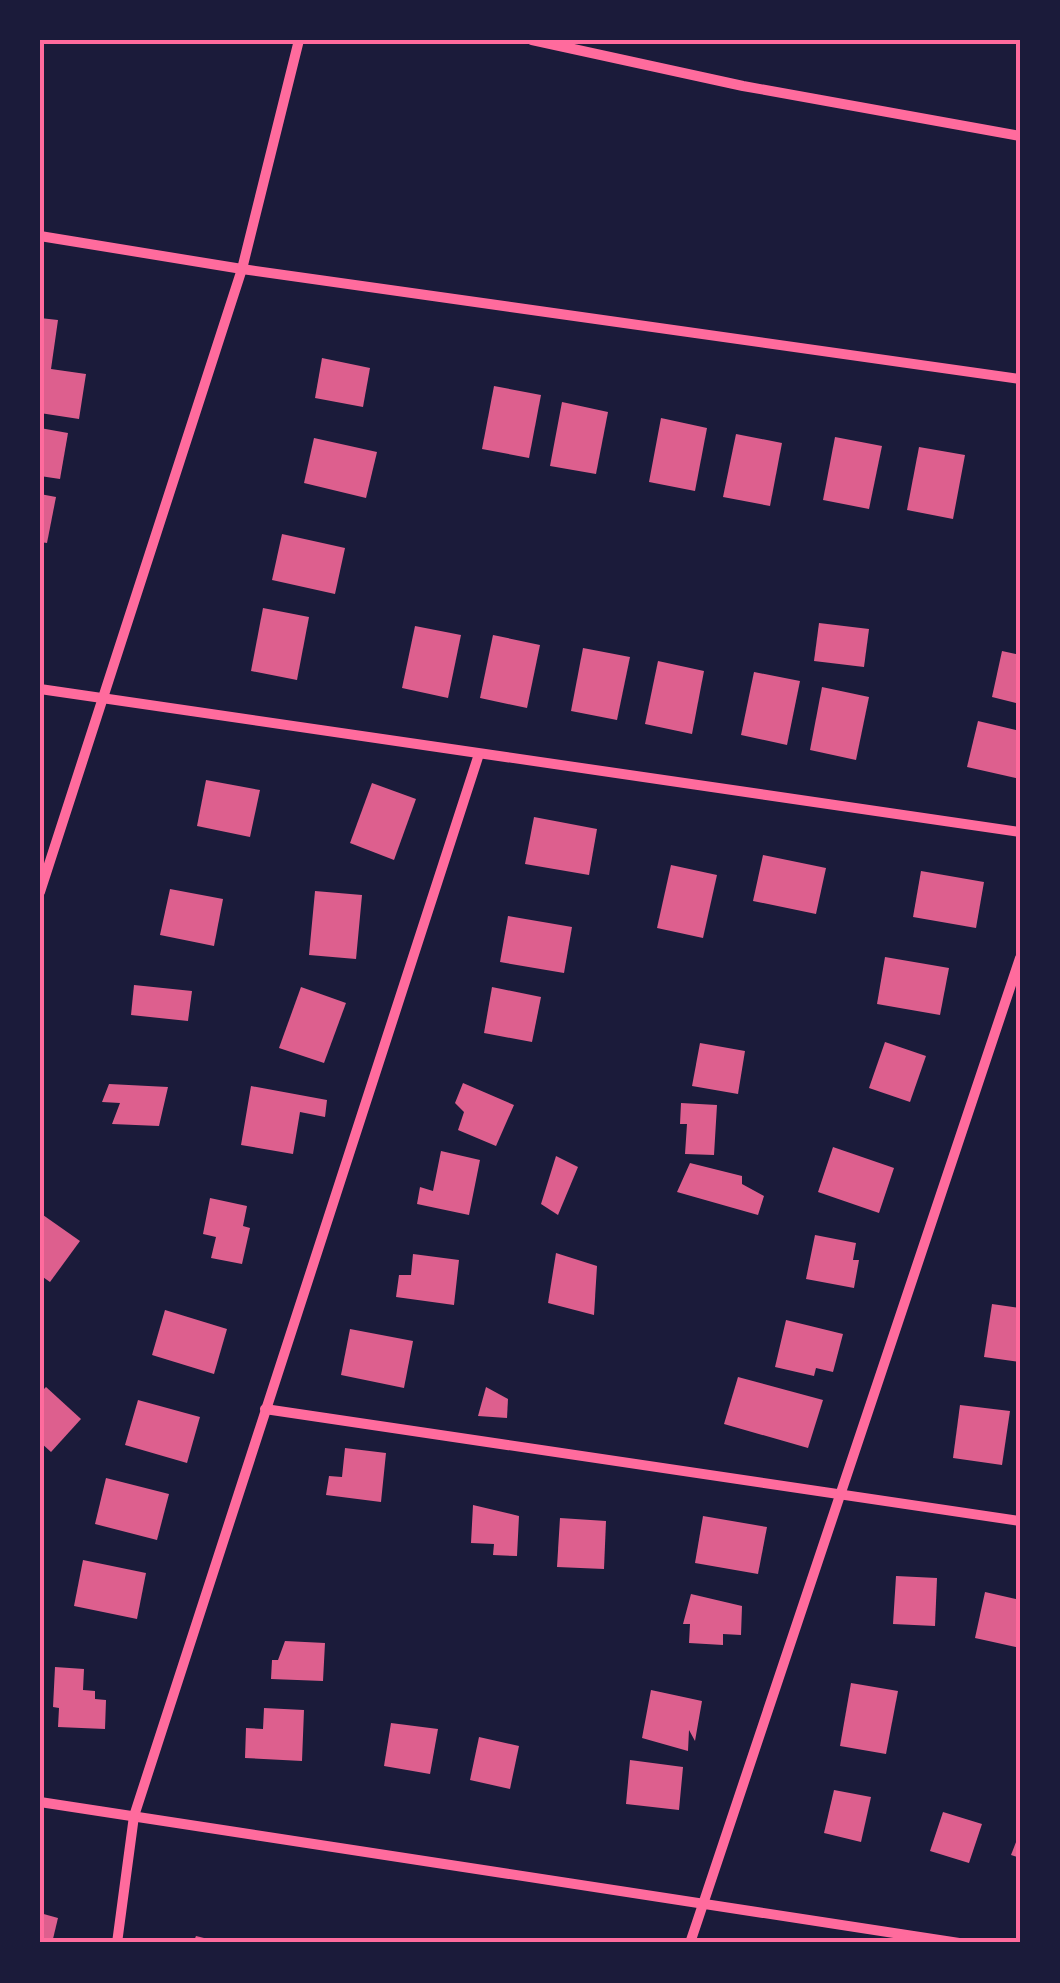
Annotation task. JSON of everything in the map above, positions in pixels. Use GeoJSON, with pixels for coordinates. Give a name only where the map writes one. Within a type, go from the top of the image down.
{"type":"FeatureCollection","features":[{"type":"Feature","properties":{"kind":"street"},"geometry":{"type":"LineString","coordinates":[[40,892],[242,269],[299,40]]}},
{"type":"Feature","properties":{"kind":"street"},"geometry":{"type":"LineString","coordinates":[[532,40],[743,86],[1020,136]]}},
{"type":"Feature","properties":{"kind":"street"},"geometry":{"type":"LineString","coordinates":[[40,236],[242,269],[1020,379]]}},
{"type":"Feature","properties":{"kind":"street"},"geometry":{"type":"LineString","coordinates":[[40,689],[1020,832]]}},
{"type":"Feature","properties":{"kind":"street"},"geometry":{"type":"LineString","coordinates":[[118,1943],[134,1816],[479,754]]}},
{"type":"Feature","properties":{"kind":"street"},"geometry":{"type":"LineString","coordinates":[[690,1943],[700,1902],[1020,958]]}},
{"type":"Feature","properties":{"kind":"street"},"geometry":{"type":"LineString","coordinates":[[265,1409],[1020,1521]]}},
{"type":"Feature","properties":{"kind":"street"},"geometry":{"type":"LineString","coordinates":[[40,1802],[959,1943]]}},
{"type":"Feature","properties":{"kind":"building"},"geometry":{"type":"Polygon","coordinates":[[[40,318],[58,320],[51,369],[86,374],[79,419],[40,413],[40,318]]]}},
{"type":"Feature","properties":{"kind":"building"},"geometry":{"type":"Polygon","coordinates":[[[322,358],[370,368],[363,407],[315,398],[322,358]]]}},
{"type":"Feature","properties":{"kind":"building"},"geometry":{"type":"Polygon","coordinates":[[[494,386],[541,395],[529,458],[482,449],[494,386]]]}},
{"type":"Feature","properties":{"kind":"building"},"geometry":{"type":"Polygon","coordinates":[[[562,402],[608,412],[596,474],[550,466],[562,402]]]}},
{"type":"Feature","properties":{"kind":"building"},"geometry":{"type":"Polygon","coordinates":[[[661,418],[707,428],[695,491],[649,482],[661,418]]]}},
{"type":"Feature","properties":{"kind":"building"},"geometry":{"type":"Polygon","coordinates":[[[40,428],[68,433],[60,479],[40,476],[40,428]]]}},
{"type":"Feature","properties":{"kind":"building"},"geometry":{"type":"Polygon","coordinates":[[[736,434],[782,443],[770,506],[723,497],[736,434]]]}},
{"type":"Feature","properties":{"kind":"building"},"geometry":{"type":"Polygon","coordinates":[[[835,437],[882,446],[869,509],[823,500],[835,437]]]}},
{"type":"Feature","properties":{"kind":"building"},"geometry":{"type":"Polygon","coordinates":[[[314,438],[377,452],[366,498],[304,483],[314,438]]]}},
{"type":"Feature","properties":{"kind":"building"},"geometry":{"type":"Polygon","coordinates":[[[919,447],[965,455],[953,519],[907,510],[919,447]]]}},
{"type":"Feature","properties":{"kind":"building"},"geometry":{"type":"Polygon","coordinates":[[[40,494],[56,497],[47,543],[40,542],[40,494]]]}},
{"type":"Feature","properties":{"kind":"building"},"geometry":{"type":"Polygon","coordinates":[[[282,534],[345,548],[335,594],[272,580],[282,534]]]}},
{"type":"Feature","properties":{"kind":"building"},"geometry":{"type":"Polygon","coordinates":[[[263,608],[309,617],[297,680],[251,671],[263,608]]]}},
{"type":"Feature","properties":{"kind":"building"},"geometry":{"type":"Polygon","coordinates":[[[819,623],[869,629],[864,667],[814,661],[819,623]]]}},
{"type":"Feature","properties":{"kind":"building"},"geometry":{"type":"Polygon","coordinates":[[[415,626],[461,635],[448,698],[402,688],[415,626]]]}},
{"type":"Feature","properties":{"kind":"building"},"geometry":{"type":"Polygon","coordinates":[[[493,635],[540,645],[527,708],[480,698],[493,635]]]}},
{"type":"Feature","properties":{"kind":"building"},"geometry":{"type":"Polygon","coordinates":[[[583,648],[630,657],[617,720],[571,711],[583,648]]]}},
{"type":"Feature","properties":{"kind":"building"},"geometry":{"type":"Polygon","coordinates":[[[1002,651],[1020,655],[1020,704],[992,697],[1002,651]]]}},
{"type":"Feature","properties":{"kind":"building"},"geometry":{"type":"Polygon","coordinates":[[[658,661],[704,671],[692,734],[645,724],[658,661]]]}},
{"type":"Feature","properties":{"kind":"building"},"geometry":{"type":"Polygon","coordinates":[[[754,672],[800,681],[787,745],[741,735],[754,672]]]}},
{"type":"Feature","properties":{"kind":"building"},"geometry":{"type":"Polygon","coordinates":[[[822,687],[869,697],[856,760],[810,750],[822,687]]]}},
{"type":"Feature","properties":{"kind":"building"},"geometry":{"type":"Polygon","coordinates":[[[978,721],[1020,731],[1020,779],[967,767],[978,721]]]}},
{"type":"Feature","properties":{"kind":"building"},"geometry":{"type":"Polygon","coordinates":[[[206,780],[260,790],[250,837],[197,826],[206,780]]]}},
{"type":"Feature","properties":{"kind":"building"},"geometry":{"type":"Polygon","coordinates":[[[372,783],[416,799],[394,860],[350,843],[372,783]]]}},
{"type":"Feature","properties":{"kind":"building"},"geometry":{"type":"Polygon","coordinates":[[[534,817],[597,829],[589,875],[525,864],[534,817]]]}},
{"type":"Feature","properties":{"kind":"building"},"geometry":{"type":"Polygon","coordinates":[[[763,855],[826,868],[816,914],[753,901],[763,855]]]}},
{"type":"Feature","properties":{"kind":"building"},"geometry":{"type":"Polygon","coordinates":[[[671,865],[717,875],[703,938],[657,928],[671,865]]]}},
{"type":"Feature","properties":{"kind":"building"},"geometry":{"type":"Polygon","coordinates":[[[921,871],[984,882],[976,928],[913,917],[921,871]]]}},
{"type":"Feature","properties":{"kind":"building"},"geometry":{"type":"Polygon","coordinates":[[[170,889],[223,899],[214,946],[160,935],[170,889]]]}},
{"type":"Feature","properties":{"kind":"building"},"geometry":{"type":"Polygon","coordinates":[[[315,891],[362,895],[356,959],[309,955],[315,891]]]}},
{"type":"Feature","properties":{"kind":"building"},"geometry":{"type":"Polygon","coordinates":[[[508,916],[572,927],[564,973],[500,962],[508,916]]]}},
{"type":"Feature","properties":{"kind":"building"},"geometry":{"type":"Polygon","coordinates":[[[885,957],[949,968],[940,1015],[877,1004],[885,957]]]}},
{"type":"Feature","properties":{"kind":"building"},"geometry":{"type":"Polygon","coordinates":[[[134,985],[192,991],[188,1021],[131,1015],[134,985]]]}},
{"type":"Feature","properties":{"kind":"building"},"geometry":{"type":"Polygon","coordinates":[[[301,987],[346,1003],[324,1063],[279,1048],[301,987]]]}},
{"type":"Feature","properties":{"kind":"building"},"geometry":{"type":"Polygon","coordinates":[[[492,987],[541,997],[532,1042],[484,1033],[492,987]]]}},
{"type":"Feature","properties":{"kind":"building"},"geometry":{"type":"Polygon","coordinates":[[[885,1042],[926,1056],[910,1102],[869,1088],[885,1042]]]}},
{"type":"Feature","properties":{"kind":"building"},"geometry":{"type":"Polygon","coordinates":[[[700,1043],[745,1051],[738,1094],[692,1086],[700,1043]]]}},
{"type":"Feature","properties":{"kind":"building"},"geometry":{"type":"Polygon","coordinates":[[[463,1083],[514,1105],[496,1146],[458,1130],[464,1112],[455,1103],[463,1083]]]}},
{"type":"Feature","properties":{"kind":"building"},"geometry":{"type":"Polygon","coordinates":[[[109,1084],[168,1087],[159,1126],[112,1124],[120,1103],[102,1102],[109,1084]]]}},
{"type":"Feature","properties":{"kind":"building"},"geometry":{"type":"Polygon","coordinates":[[[251,1086],[327,1100],[325,1117],[300,1112],[293,1154],[241,1145],[251,1086]]]}},
{"type":"Feature","properties":{"kind":"building"},"geometry":{"type":"Polygon","coordinates":[[[681,1103],[717,1105],[714,1155],[685,1154],[687,1124],[680,1124],[681,1103]]]}},
{"type":"Feature","properties":{"kind":"building"},"geometry":{"type":"Polygon","coordinates":[[[833,1147],[894,1168],[879,1213],[818,1192],[833,1147]]]}},
{"type":"Feature","properties":{"kind":"building"},"geometry":{"type":"Polygon","coordinates":[[[441,1151],[480,1160],[469,1215],[417,1204],[420,1187],[433,1191],[441,1151]]]}},
{"type":"Feature","properties":{"kind":"building"},"geometry":{"type":"Polygon","coordinates":[[[556,1156],[578,1167],[558,1215],[541,1204],[556,1156]]]}},
{"type":"Feature","properties":{"kind":"building"},"geometry":{"type":"Polygon","coordinates":[[[690,1163],[742,1176],[742,1184],[764,1196],[758,1215],[677,1192],[690,1163]]]}},
{"type":"Feature","properties":{"kind":"building"},"geometry":{"type":"Polygon","coordinates":[[[210,1198],[247,1206],[243,1226],[250,1228],[242,1264],[211,1258],[216,1237],[203,1234],[210,1198]]]}},
{"type":"Feature","properties":{"kind":"building"},"geometry":{"type":"Polygon","coordinates":[[[43,1215],[80,1241],[50,1282],[40,1275],[43,1215]]]}},
{"type":"Feature","properties":{"kind":"building"},"geometry":{"type":"Polygon","coordinates":[[[815,1235],[856,1243],[853,1260],[859,1260],[854,1288],[806,1279],[815,1235]]]}},
{"type":"Feature","properties":{"kind":"building"},"geometry":{"type":"Polygon","coordinates":[[[556,1253],[597,1266],[594,1315],[548,1303],[556,1253]]]}},
{"type":"Feature","properties":{"kind":"building"},"geometry":{"type":"Polygon","coordinates":[[[413,1254],[459,1260],[454,1305],[396,1297],[399,1275],[411,1275],[413,1254]]]}},
{"type":"Feature","properties":{"kind":"building"},"geometry":{"type":"Polygon","coordinates":[[[992,1304],[1020,1308],[1020,1362],[984,1357],[992,1304]]]}},
{"type":"Feature","properties":{"kind":"building"},"geometry":{"type":"Polygon","coordinates":[[[165,1310],[227,1329],[214,1374],[152,1355],[165,1310]]]}},
{"type":"Feature","properties":{"kind":"building"},"geometry":{"type":"Polygon","coordinates":[[[786,1320],[843,1334],[833,1372],[816,1368],[814,1376],[775,1367],[786,1320]]]}},
{"type":"Feature","properties":{"kind":"building"},"geometry":{"type":"Polygon","coordinates":[[[350,1329],[413,1341],[404,1388],[341,1375],[350,1329]]]}},
{"type":"Feature","properties":{"kind":"building"},"geometry":{"type":"Polygon","coordinates":[[[738,1377],[823,1400],[808,1448],[724,1424],[738,1377]]]}},
{"type":"Feature","properties":{"kind":"building"},"geometry":{"type":"Polygon","coordinates":[[[46,1387],[81,1419],[51,1452],[40,1442],[40,1393],[46,1387]]]}},
{"type":"Feature","properties":{"kind":"building"},"geometry":{"type":"Polygon","coordinates":[[[486,1387],[508,1399],[507,1418],[478,1416],[486,1387]]]}},
{"type":"Feature","properties":{"kind":"building"},"geometry":{"type":"Polygon","coordinates":[[[138,1400],[200,1417],[187,1463],[125,1445],[138,1400]]]}},
{"type":"Feature","properties":{"kind":"building"},"geometry":{"type":"Polygon","coordinates":[[[960,1405],[1010,1411],[1002,1465],[953,1458],[960,1405]]]}},
{"type":"Feature","properties":{"kind":"building"},"geometry":{"type":"Polygon","coordinates":[[[345,1448],[386,1453],[381,1502],[326,1495],[329,1476],[342,1477],[345,1448]]]}},
{"type":"Feature","properties":{"kind":"building"},"geometry":{"type":"Polygon","coordinates":[[[106,1478],[169,1494],[157,1540],[95,1524],[106,1478]]]}},
{"type":"Feature","properties":{"kind":"building"},"geometry":{"type":"Polygon","coordinates":[[[473,1505],[519,1516],[517,1556],[493,1555],[494,1544],[471,1543],[473,1505]]]}},
{"type":"Feature","properties":{"kind":"building"},"geometry":{"type":"Polygon","coordinates":[[[703,1516],[767,1527],[758,1574],[695,1563],[703,1516]]]}},
{"type":"Feature","properties":{"kind":"building"},"geometry":{"type":"Polygon","coordinates":[[[560,1518],[606,1521],[604,1569],[557,1567],[560,1518]]]}},
{"type":"Feature","properties":{"kind":"building"},"geometry":{"type":"Polygon","coordinates":[[[83,1560],[146,1573],[137,1619],[74,1606],[83,1560]]]}},
{"type":"Feature","properties":{"kind":"building"},"geometry":{"type":"Polygon","coordinates":[[[896,1576],[937,1578],[935,1626],[893,1624],[896,1576]]]}},
{"type":"Feature","properties":{"kind":"building"},"geometry":{"type":"Polygon","coordinates":[[[985,1592],[1020,1600],[1020,1648],[975,1638],[985,1592]]]}},
{"type":"Feature","properties":{"kind":"building"},"geometry":{"type":"Polygon","coordinates":[[[691,1594],[742,1606],[741,1635],[723,1634],[723,1645],[689,1643],[690,1624],[683,1624],[691,1594]]]}},
{"type":"Feature","properties":{"kind":"building"},"geometry":{"type":"Polygon","coordinates":[[[285,1641],[325,1643],[323,1681],[271,1679],[272,1660],[278,1660],[285,1641]]]}},
{"type":"Feature","properties":{"kind":"building"},"geometry":{"type":"Polygon","coordinates":[[[55,1667],[84,1669],[83,1690],[95,1691],[95,1699],[106,1700],[105,1729],[58,1727],[59,1708],[53,1707],[55,1667]]]}},
{"type":"Feature","properties":{"kind":"building"},"geometry":{"type":"Polygon","coordinates":[[[851,1683],[898,1691],[886,1754],[840,1746],[851,1683]]]}},
{"type":"Feature","properties":{"kind":"building"},"geometry":{"type":"Polygon","coordinates":[[[651,1690],[702,1701],[695,1741],[689,1730],[688,1751],[642,1738],[651,1690]]]}},
{"type":"Feature","properties":{"kind":"building"},"geometry":{"type":"Polygon","coordinates":[[[264,1708],[304,1710],[302,1761],[245,1758],[246,1728],[263,1729],[264,1708]]]}},
{"type":"Feature","properties":{"kind":"building"},"geometry":{"type":"Polygon","coordinates":[[[391,1723],[438,1729],[430,1774],[384,1766],[391,1723]]]}},
{"type":"Feature","properties":{"kind":"building"},"geometry":{"type":"Polygon","coordinates":[[[479,1737],[519,1746],[510,1789],[470,1780],[479,1737]]]}},
{"type":"Feature","properties":{"kind":"building"},"geometry":{"type":"Polygon","coordinates":[[[630,1760],[683,1767],[679,1810],[626,1804],[630,1760]]]}},
{"type":"Feature","properties":{"kind":"building"},"geometry":{"type":"Polygon","coordinates":[[[834,1790],[871,1797],[861,1842],[824,1833],[834,1790]]]}},
{"type":"Feature","properties":{"kind":"building"},"geometry":{"type":"Polygon","coordinates":[[[943,1812],[982,1824],[969,1863],[930,1851],[943,1812]]]}},
{"type":"Feature","properties":{"kind":"building"},"geometry":{"type":"Polygon","coordinates":[[[1020,1832],[1020,1858],[1011,1855],[1020,1832]]]}},
{"type":"Feature","properties":{"kind":"building"},"geometry":{"type":"Polygon","coordinates":[[[40,1913],[58,1918],[52,1943],[40,1943],[40,1913]]]}},
{"type":"Feature","properties":{"kind":"building"},"geometry":{"type":"Polygon","coordinates":[[[196,1936],[220,1942],[220,1943],[193,1943],[196,1936]]]}}]}
